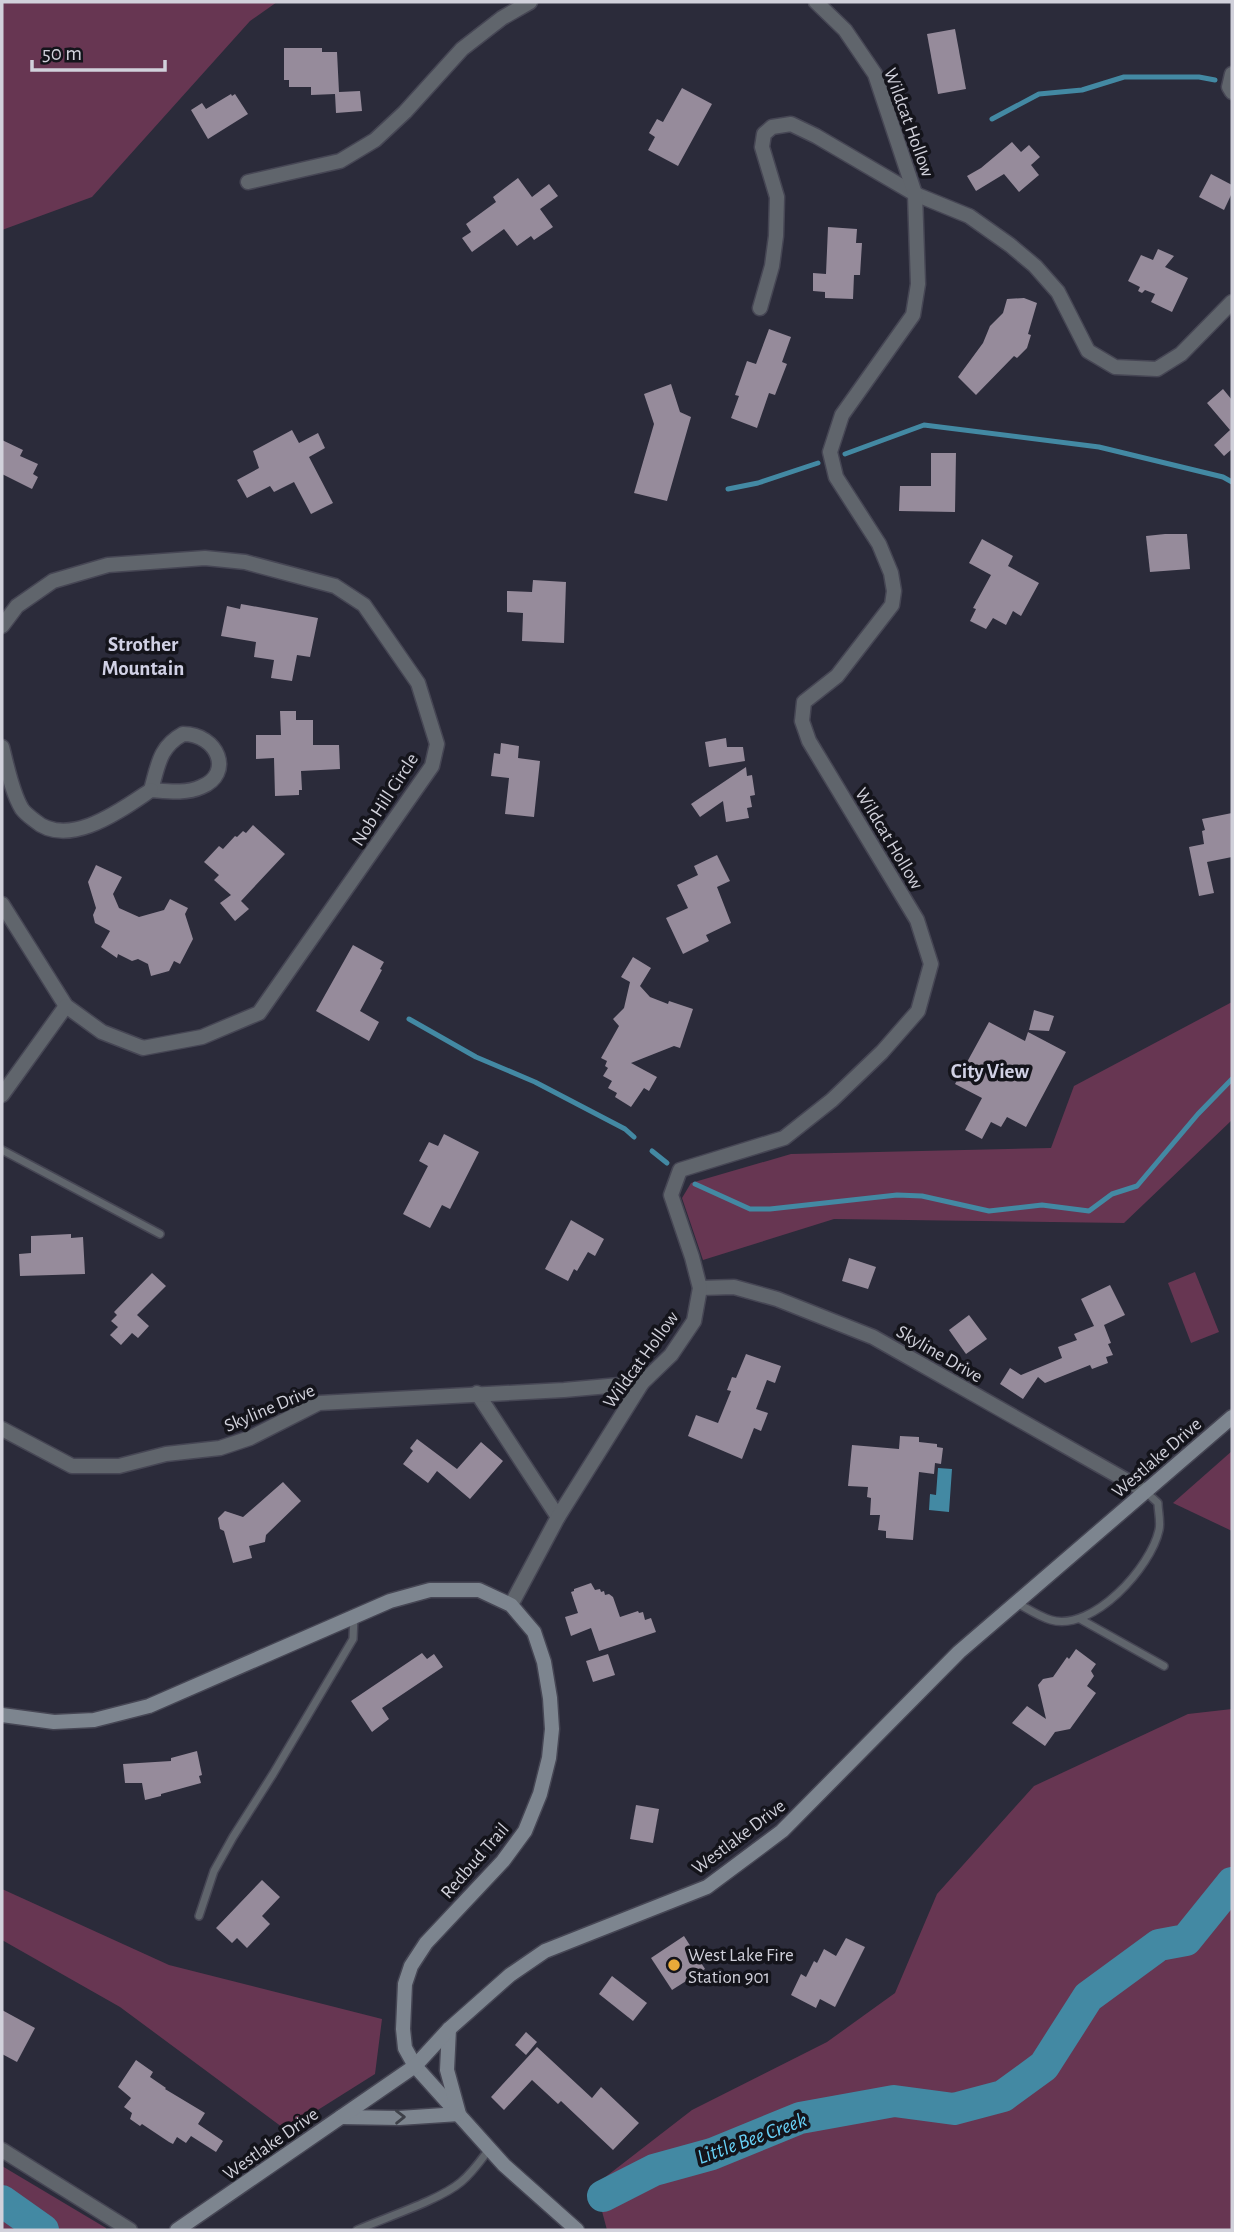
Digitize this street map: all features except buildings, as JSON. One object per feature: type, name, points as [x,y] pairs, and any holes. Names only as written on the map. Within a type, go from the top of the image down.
[{"type":"street","points":[[248,182],[340,161],[375,140],[405,112],[462,48],[502,18],[530,2]]},
{"type":"street","name":"Wildcat Hollow","points":[[511,1605],[558,1517],[642,1382],[671,1355],[694,1321],[700,1288],[671,1195],[680,1170],[784,1138],[832,1100],[882,1052],[918,1012],[931,964],[917,920],[809,741],[802,721],[804,702],[837,676],[892,605],[894,591],[891,573],[879,544],[836,477],[830,452],[842,415],[913,315],[918,284],[915,194],[874,74],[845,30],[816,2]]},
{"type":"street","points":[[1232,74],[1228,88],[1232,92]]},
{"type":"street","points":[[760,308],[772,266],[777,197],[762,147],[764,134],[772,127],[790,124],[816,136],[915,194],[969,216],[1010,245],[1035,266],[1058,292],[1088,351],[1115,367],[1157,369],[1181,354],[1232,302]]},
{"type":"street","name":"Nob Hill Circle","points":[[2,625],[17,606],[53,581],[108,565],[205,558],[245,562],[334,586],[364,605],[418,683],[438,744],[432,766],[260,1013],[202,1037],[143,1048],[102,1032],[66,1006]]},
{"type":"street","points":[[2,747],[23,810],[38,823],[56,831],[78,829],[112,816],[151,790],[198,789],[208,784],[215,774],[219,762],[217,753],[203,737],[193,734],[183,734],[172,740],[164,749],[151,790]]},
{"type":"street","points":[[2,904],[66,1006],[2,1095]]},
{"type":"street","name":"Skyline Drive","points":[[700,1288],[734,1287],[777,1299],[873,1337],[1145,1492]]},
{"type":"street","name":"Skyline Drive","points":[[2,1429],[72,1465],[119,1465],[166,1454],[220,1448],[250,1438],[319,1403],[564,1390],[642,1382]]},
{"type":"street","points":[[477,1394],[558,1517]]},
{"type":"street","name":"Westlake Drive","points":[[177,2230],[415,2066],[449,2029],[510,1975],[545,1951],[707,1887],[782,1831],[959,1652],[1232,1417]]},
{"type":"street","name":"Redbud Trail","points":[[2,1715],[54,1722],[94,1720],[149,1706],[390,1601],[430,1590],[479,1590],[511,1605],[534,1632],[544,1662],[552,1729],[549,1758],[540,1794],[525,1831],[503,1861],[426,1943],[411,1966],[405,1984],[405,2048],[415,2066],[504,2165],[577,2230]]},
{"type":"street","points":[[341,2117],[399,2118],[459,2114],[447,2070],[449,2029]]},
{"type":"street","points":[[2,2150],[130,2230]]},
{"type":"lane","points":[[2,1150],[160,1234]]},
{"type":"lane","points":[[1016,1603],[1052,1621],[1080,1619],[1111,1600],[1141,1569],[1160,1529],[1158,1503],[1145,1492]]},
{"type":"lane","points":[[199,1916],[214,1871],[353,1639],[355,1616]]},
{"type":"lane","points":[[1080,1619],[1164,1666]]},
{"type":"lane","points":[[356,2230],[459,2183],[478,2165],[490,2148]]},
{"type":"shaded area","points":[[2,2],[277,2],[250,21],[92,197],[2,230]]},
{"type":"shaded area","points":[[1232,1002],[1232,1120],[1124,1223],[834,1219],[703,1260],[682,1198],[691,1183],[791,1154],[1051,1148],[1074,1086]]},
{"type":"shaded area","points":[[1195,1272],[1219,1332],[1191,1343],[1168,1283]]},
{"type":"shaded area","points":[[1232,1451],[1232,1531],[1173,1503]]},
{"type":"shaded area","points":[[1232,1709],[1232,2230],[607,2230],[595,2185],[692,2110],[827,2042],[895,1993],[937,1894],[1034,1786],[1188,1714]]},
{"type":"shaded area","points":[[2,1889],[169,1965],[382,2019],[375,2074],[286,2130],[120,2007],[2,1940]]},
{"type":"shaded area","points":[[2,2166],[106,2228],[106,2230],[2,2230]]},
{"type":"water","points":[[938,1468],[952,1469],[949,1512],[929,1510],[930,1494],[936,1495]]},
{"type":"waterway","points":[[992,119],[1039,94],[1082,90],[1124,77],[1199,77],[1215,80]]},
{"type":"waterway","points":[[845,454],[924,425],[1099,447],[1223,477],[1232,482]]},
{"type":"waterway","points":[[728,489],[758,483],[818,463]]},
{"type":"waterway","points":[[409,1019],[476,1057],[535,1082],[625,1129],[634,1137]]},
{"type":"waterway","points":[[695,1184],[750,1209],[897,1195],[922,1196],[989,1211],[1042,1205],[1089,1211],[1112,1194],[1137,1186],[1198,1114],[1232,1079]]},
{"type":"waterway","points":[[652,1151],[667,1163]]},
{"type":"waterway","name":"Little Bee Creek","points":[[603,2196],[654,2170],[712,2154],[800,2118],[894,2101],[954,2109],[1003,2096],[1044,2066],[1088,1997],[1159,1945],[1186,1940],[1232,1883]]},
{"type":"waterway","name":"Little Bee Creek","points":[[2,2201],[43,2230]]},
{"type":"place","name":"West Lake Fire Station 901","points":[[674,1965]]},
{"type":"district","name":"Strother Mountain","points":[[143,656]]},
{"type":"district","name":"City View","points":[[990,1071]]}]
